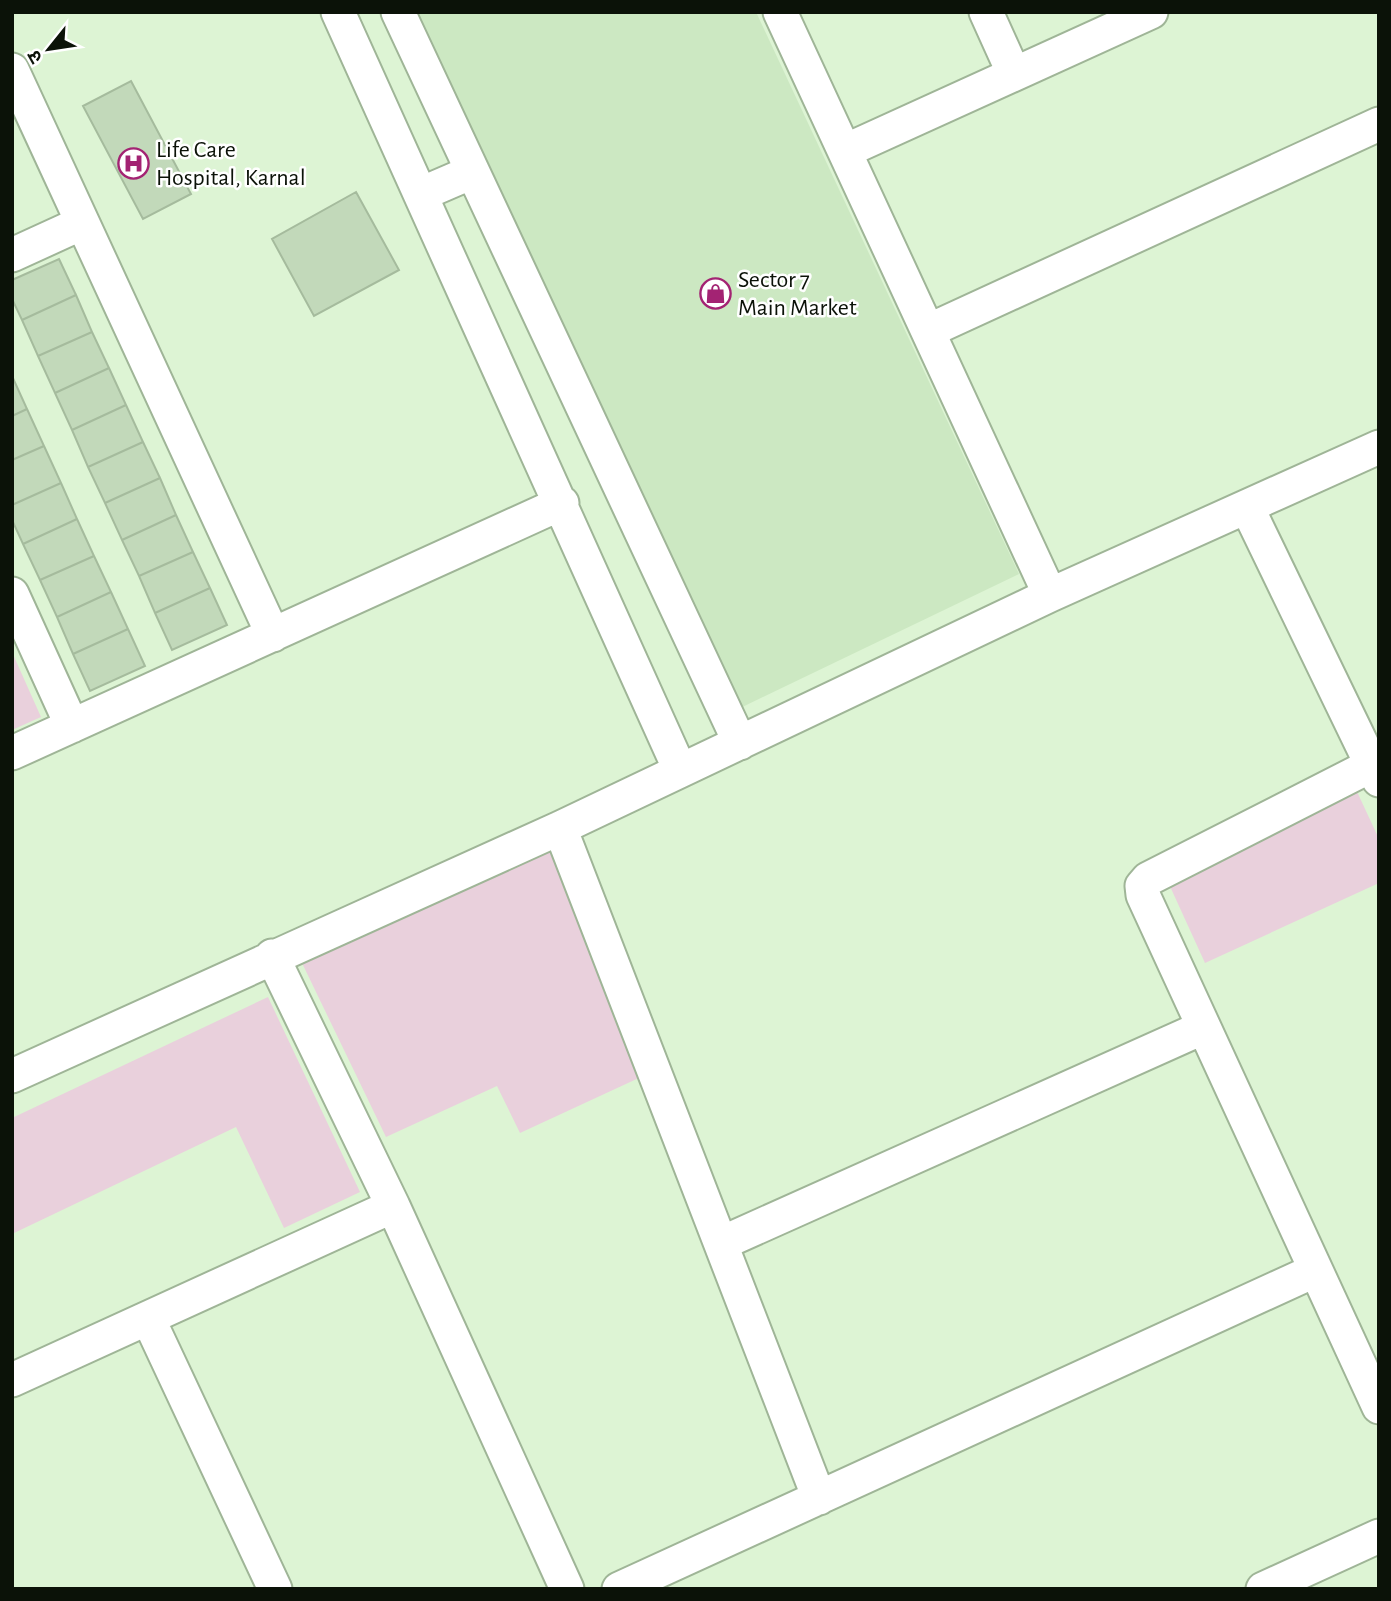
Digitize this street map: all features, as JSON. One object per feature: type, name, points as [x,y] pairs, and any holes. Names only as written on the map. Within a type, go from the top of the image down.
[{"type":"street","points":[[338,12],[562,503],[680,770]]},
{"type":"street","points":[[398,12],[740,743]]},
{"type":"street","points":[[780,12],[1050,595]]},
{"type":"street","points":[[986,12],[1014,74]]},
{"type":"street","points":[[845,151],[1151,12]]},
{"type":"street","points":[[12,70],[272,635]]},
{"type":"street","points":[[929,331],[1379,124]]},
{"type":"street","points":[[421,194],[472,172]]},
{"type":"street","points":[[12,255],[82,223]]},
{"type":"street","points":[[12,1076],[272,956],[560,828],[1050,595],[1379,447]]},
{"type":"street","points":[[12,754],[562,503]]},
{"type":"street","points":[[1247,507],[1375,772],[1148,879],[1142,886],[1143,895],[1314,1271],[1379,1407]]},
{"type":"street","points":[[12,594],[72,726]]},
{"type":"street","points":[[560,828],[819,1497]]},
{"type":"street","points":[[272,956],[393,1206],[566,1589]]},
{"type":"street","points":[[722,1243],[1202,1028]]},
{"type":"street","points":[[12,1380],[393,1206]]},
{"type":"street","points":[[619,1589],[1314,1271]]},
{"type":"street","points":[[148,1318],[275,1589]]},
{"type":"street","points":[[1263,1589],[1379,1536]]},
{"type":"shaded area","name":"Sector 7 Main Market","points":[[414,12],[756,12],[1019,574],[732,712]]},
{"type":"shaded area","points":[[12,652],[41,717],[12,730]]},
{"type":"shaded area","points":[[1353,783],[1379,839],[1379,883],[1205,963],[1163,871]]},
{"type":"shaded area","points":[[554,849],[641,1077],[520,1133],[497,1086],[386,1137],[302,963]]},
{"type":"shaded area","points":[[268,997],[360,1192],[284,1228],[236,1127],[12,1234],[12,1118]]},
{"type":"building","points":[[131,81],[191,194],[143,219],[83,106]]},
{"type":"building","points":[[356,192],[399,270],[314,316],[272,239]]},
{"type":"building","points":[[59,259],[76,295],[22,320],[12,299],[12,280]]},
{"type":"building","points":[[76,295],[92,332],[38,356],[22,320]]},
{"type":"building","points":[[92,332],[109,368],[55,393],[38,356]]},
{"type":"building","points":[[109,368],[126,405],[72,430],[55,393]]},
{"type":"building","points":[[12,376],[27,409],[12,416]]},
{"type":"building","points":[[126,405],[143,442],[88,467],[72,430]]},
{"type":"building","points":[[27,409],[44,446],[12,460],[12,416]]},
{"type":"building","points":[[143,442],[160,478],[105,503],[88,467]]},
{"type":"building","points":[[44,446],[61,483],[12,505],[12,460]]},
{"type":"building","points":[[160,478],[176,515],[122,540],[105,503]]},
{"type":"building","points":[[61,483],[77,519],[23,544],[12,520],[12,505]]},
{"type":"building","points":[[176,515],[193,552],[139,576],[122,540]]},
{"type":"building","points":[[77,519],[94,556],[40,580],[23,544]]},
{"type":"building","points":[[193,552],[210,588],[155,613],[139,576]]},
{"type":"building","points":[[94,556],[111,592],[57,617],[40,580]]},
{"type":"building","points":[[210,588],[227,625],[172,650],[155,613]]},
{"type":"building","points":[[111,592],[128,629],[73,654],[57,617]]},
{"type":"building","points":[[128,629],[145,666],[90,691],[73,654]]},
{"type":"place","name":"Life Care Hospital, Karnal","points":[[133,163]]},
{"type":"place","name":"Sector 7 Main Market","points":[[715,293]]}]
